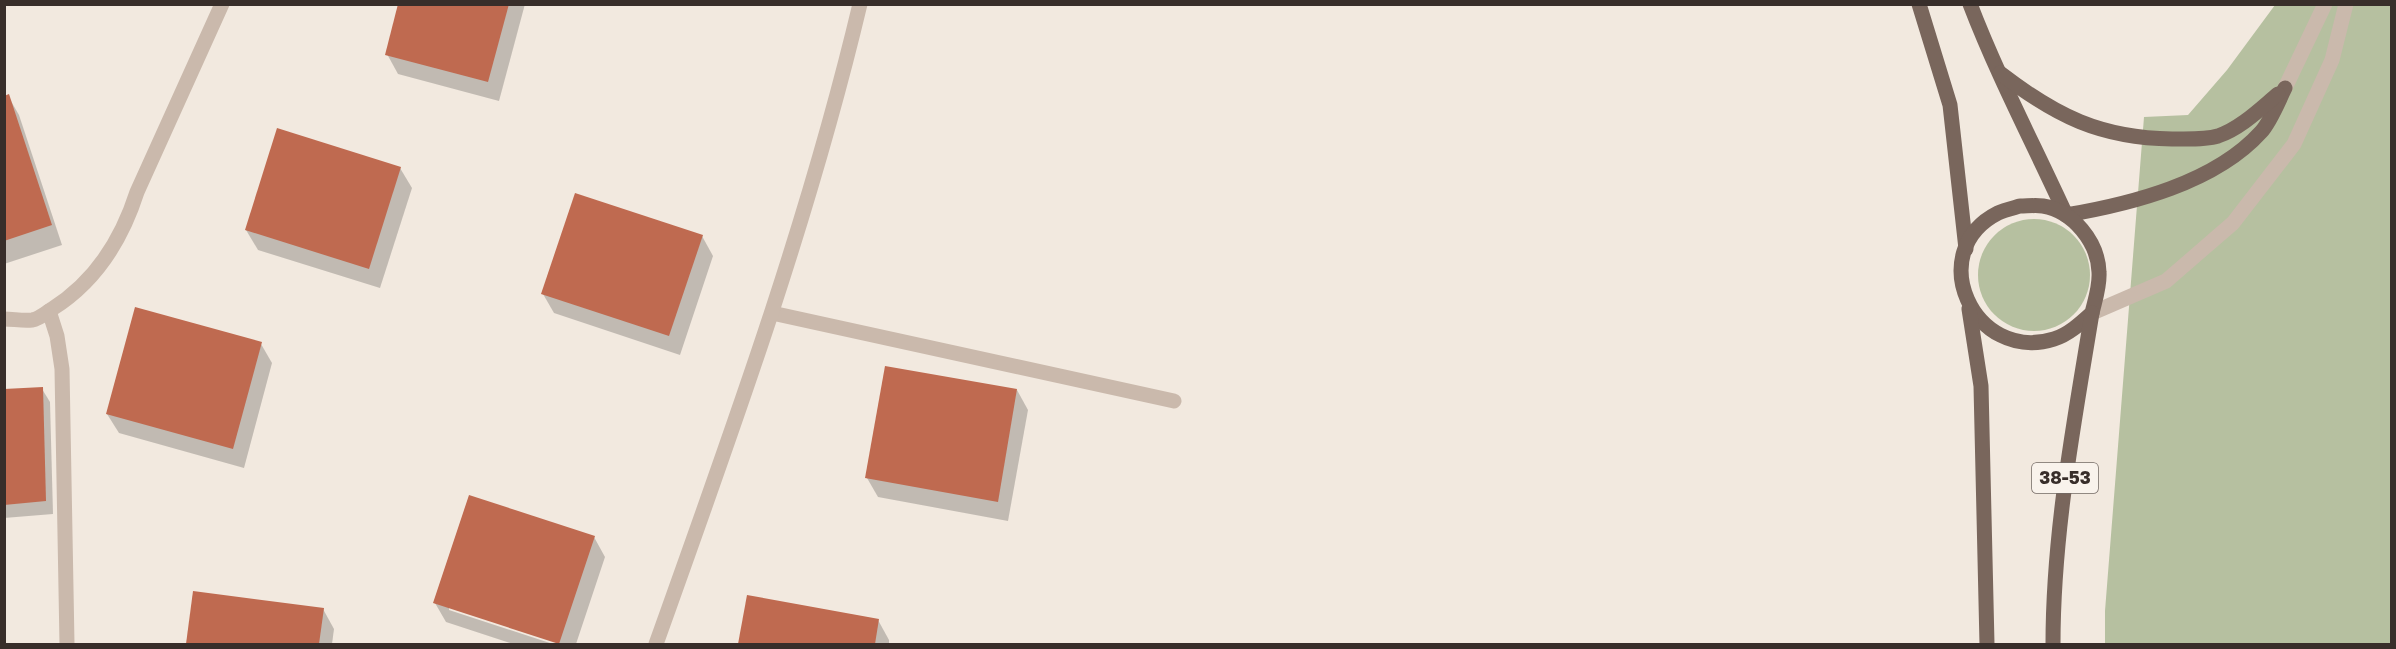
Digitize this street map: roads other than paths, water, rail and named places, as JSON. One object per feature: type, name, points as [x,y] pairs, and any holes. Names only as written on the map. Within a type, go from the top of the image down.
[{"type":"main road","points":[[1919,4],[1950,105],[1966,249],[1961,274],[1981,386],[1987,645]]},
{"type":"main road","points":[[1970,4],[1995,68],[2030,134],[2066,215]]},
{"type":"main road","points":[[1995,68],[2038,103],[2061,115],[2140,139],[2217,136],[2242,123],[2285,88]]},
{"type":"main road","points":[[2066,215],[2116,207],[2187,182],[2208,170],[2238,152],[2262,131],[2285,88]]},
{"type":"main road","points":[[1966,249],[1978,228],[1997,213],[2020,206],[2044,206],[2066,215],[2084,231],[2096,252],[2100,272],[2092,313],[2056,339],[2036,343],[2015,342],[1995,334],[1979,321],[1968,303]]},
{"type":"main road","name":"38-53","points":[[2053,645],[2053,608],[2065,476],[2092,313]]},
{"type":"street","points":[[4,319],[34,320],[49,311],[87,281],[117,240],[222,4]]},
{"type":"street","points":[[656,645],[772,313],[822,147],[860,4]]},
{"type":"street","points":[[2092,313],[2166,281],[2233,223],[2294,144],[2332,60],[2346,4]]},
{"type":"street","points":[[2285,88],[2322,7]]},
{"type":"street","points":[[49,311],[57,336],[62,369],[67,645]]},
{"type":"street","points":[[772,313],[1174,401]]}]
